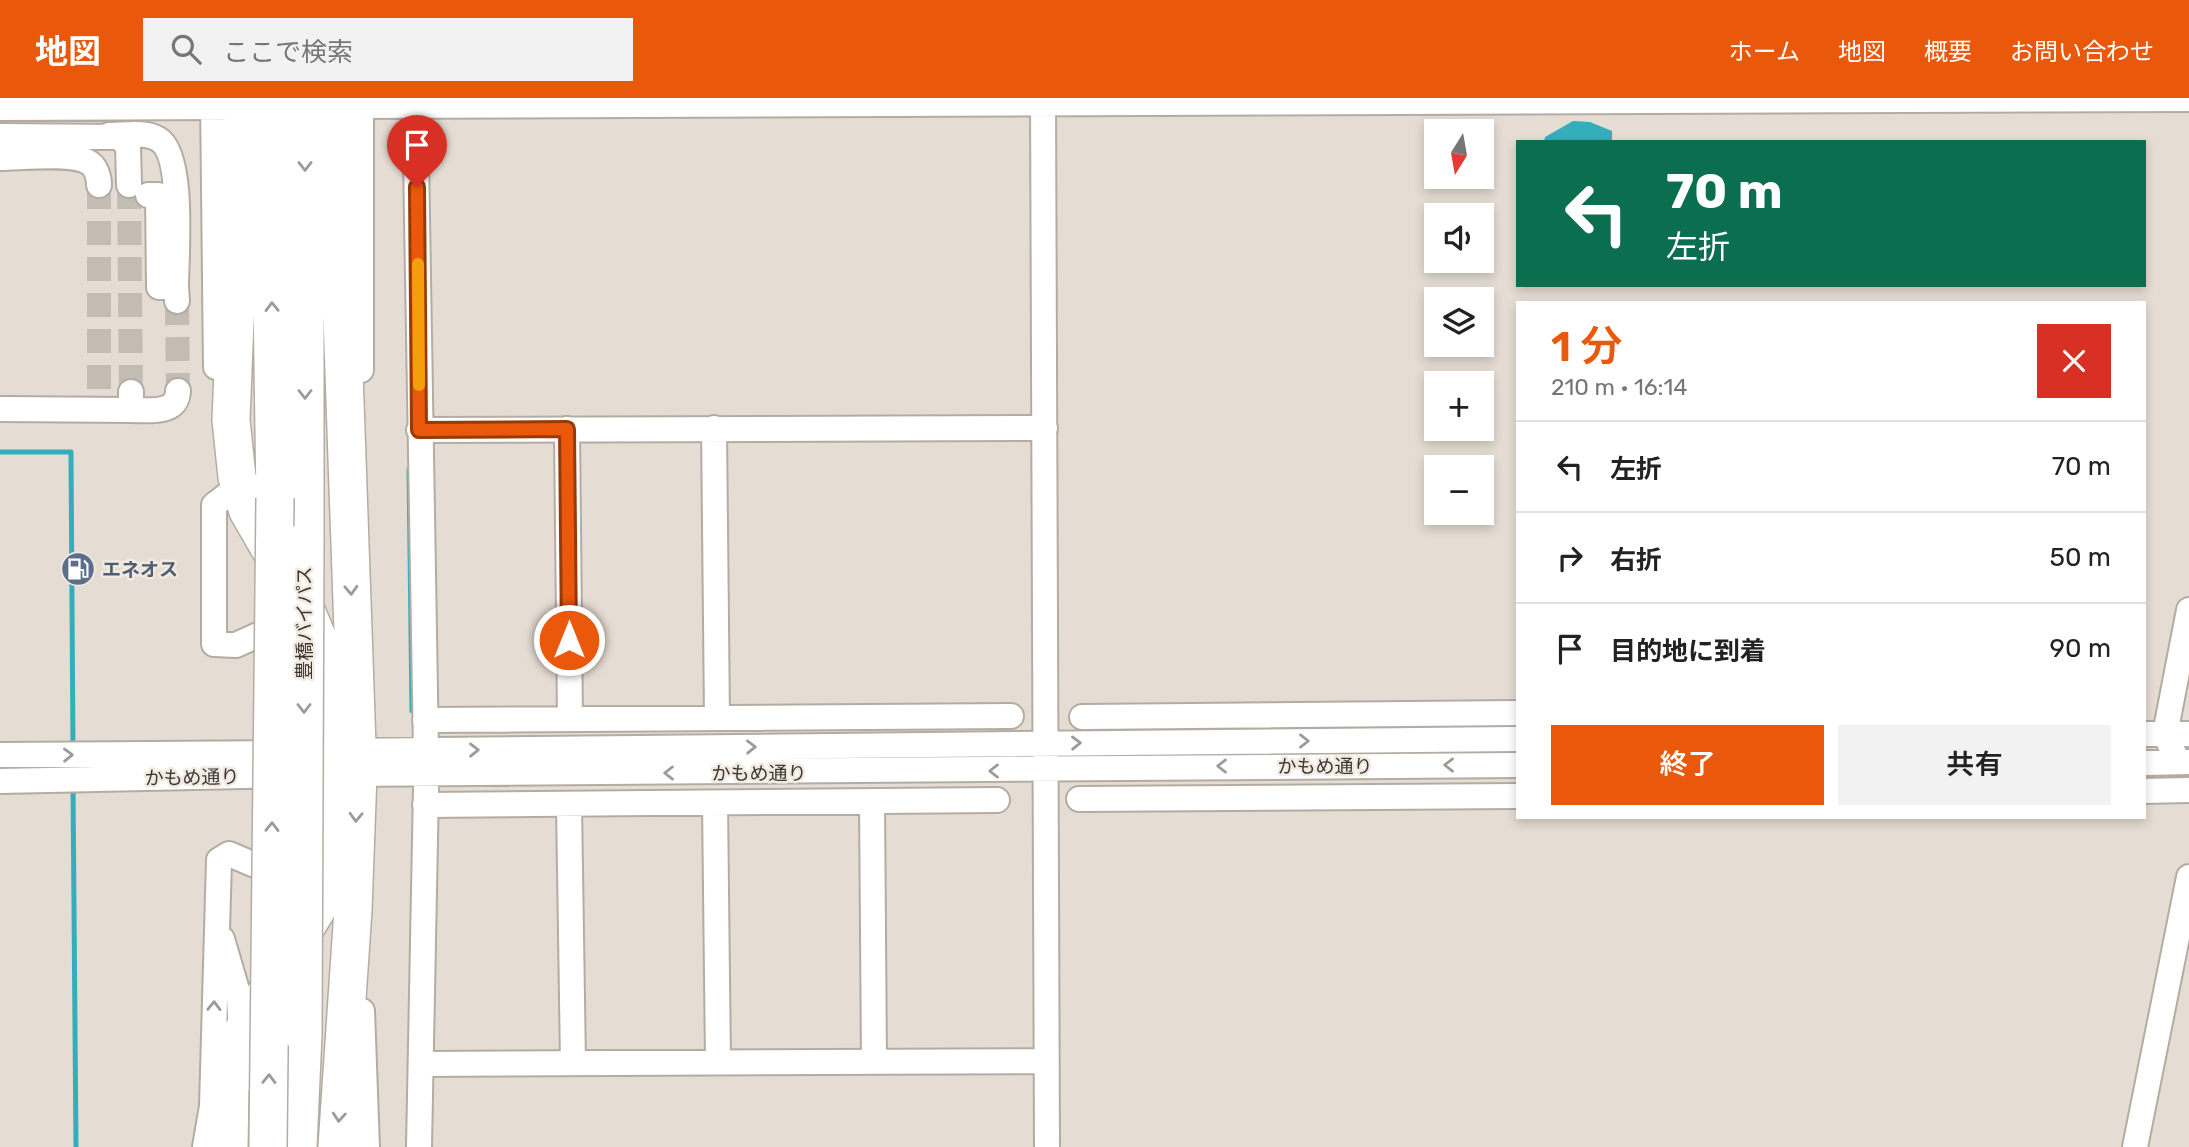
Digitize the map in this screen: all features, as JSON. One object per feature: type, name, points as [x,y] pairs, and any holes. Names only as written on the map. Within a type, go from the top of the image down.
[{"type":"highway","name":"豊橋バイパス","points":[[268,1147],[275,498],[270,98]]},
{"type":"highway","name":"豊橋バイパス","points":[[298,1147],[303,1034],[305,98]]},
{"type":"highway","points":[[337,1147],[351,927],[344,763],[348,522],[336,144],[351,102]]},
{"type":"highway","points":[[226,103],[234,292],[231,420],[238,474],[248,511],[307,613],[328,663],[344,763],[327,886],[320,904],[241,1034],[230,1090],[229,1147]]},
{"type":"street","points":[[351,102],[2189,99]]},
{"type":"street","points":[[1043,101],[1047,1147]]},
{"type":"street","points":[[416,102],[426,762],[419,1147]]},
{"type":"street","points":[[0,108],[226,103]]},
{"type":"street","points":[[0,136],[109,135],[149,135],[161,140],[168,151],[175,179],[176,294],[159,287],[158,195],[138,190],[128,146],[119,137],[109,135]]},
{"type":"street","points":[[0,158],[80,160],[94,167],[99,186]]},
{"type":"street","points":[[0,409],[131,401],[164,410],[174,403],[178,391]]},
{"type":"street","points":[[714,428],[717,718]]},
{"type":"street","points":[[419,430],[1045,428]]},
{"type":"street","points":[[567,429],[570,719]]},
{"type":"street","points":[[238,474],[214,505],[214,644],[236,645],[307,613]]},
{"type":"street","points":[[2185,758],[2166,734],[2189,610]]},
{"type":"street","points":[[1082,717],[1516,713]]},
{"type":"street","points":[[425,720],[1011,716]]},
{"type":"street","points":[[790,717],[791,746]]},
{"type":"street","name":"かもめ通り","points":[[0,755],[344,763],[426,762],[791,746],[1516,739]]},
{"type":"street","points":[[2146,763],[2185,758]]},
{"type":"street","name":"かもめ通り","points":[[426,762],[789,773],[1044,771],[1088,767],[1516,765]]},
{"type":"street","name":"かもめ通り","points":[[0,781],[344,763]]},
{"type":"street","points":[[789,773],[789,802]]},
{"type":"street","points":[[2146,791],[2189,790]]},
{"type":"street","points":[[1079,799],[1516,796]]},
{"type":"street","points":[[425,805],[997,800]]},
{"type":"street","points":[[872,801],[874,1062]]},
{"type":"street","points":[[715,803],[718,1062]]},
{"type":"street","points":[[569,804],[573,1063]]},
{"type":"street","points":[[205,1147],[212,1106],[216,873],[223,855],[229,854],[312,888],[327,886]]},
{"type":"street","points":[[2135,1147],[2189,877]]},
{"type":"street","points":[[216,920],[239,997],[241,1034]]},
{"type":"street","points":[[351,927],[361,946],[367,1147]]},
{"type":"street","points":[[421,1064],[1046,1061]]},
{"type":"water","points":[[1573,121],[1590,122],[1612,131],[1612,140],[1544,140],[1545,137]]},
{"type":"waterway","points":[[0,452],[71,452],[73,750]]},
{"type":"waterway","points":[[409,469],[412,711]]},
{"type":"waterway","points":[[73,787],[76,1147]]},
{"type":"tunnel","points":[[99,185],[99,392]]},
{"type":"tunnel","points":[[129,185],[131,392]]},
{"type":"tunnel","points":[[177,301],[178,391]]},
{"type":"slow traffic","points":[[418,264],[419,385]]},
{"type":"place","name":"エネオス","points":[[78,569]]},
{"type":"route","points":[[417,187],[419,430],[567,429],[569,640]]}]
